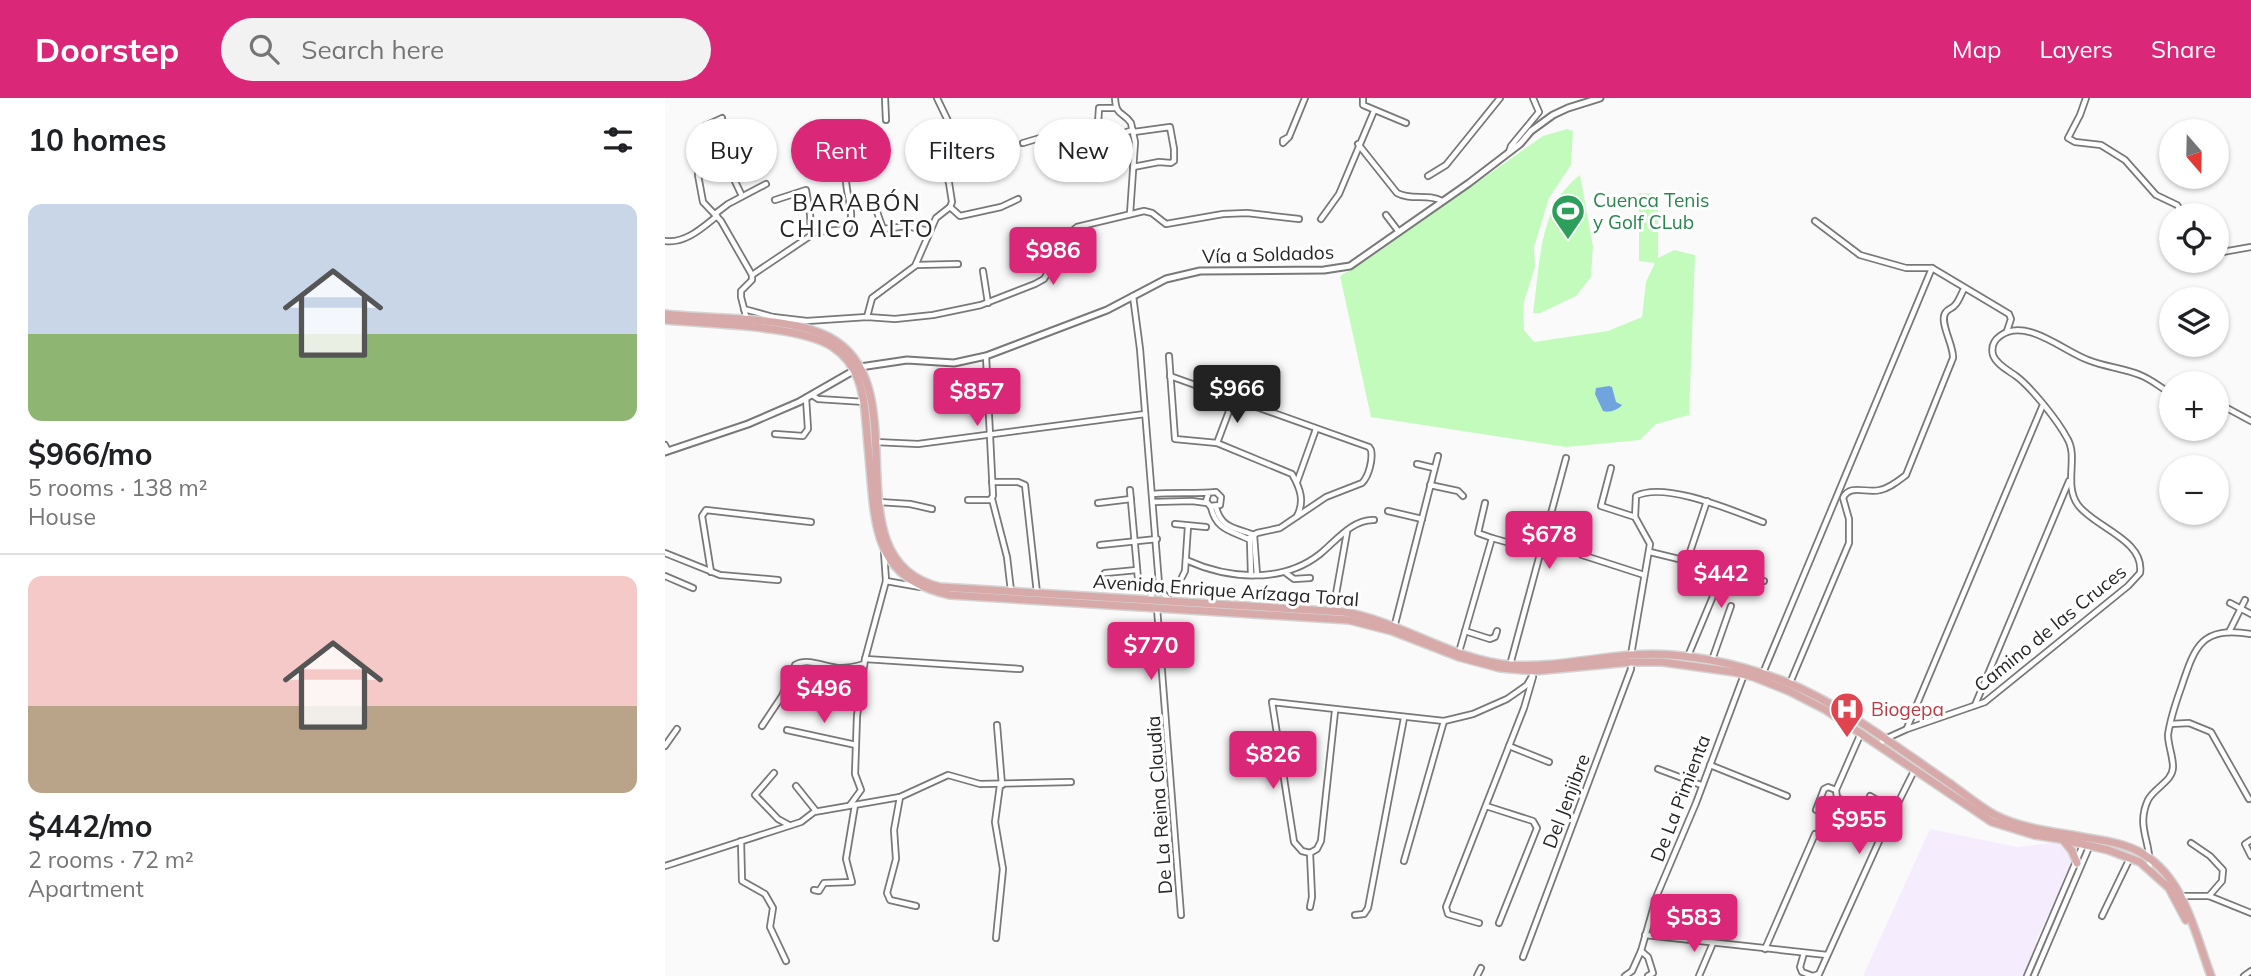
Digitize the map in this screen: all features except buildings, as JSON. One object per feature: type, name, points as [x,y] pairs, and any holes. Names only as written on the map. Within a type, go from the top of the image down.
[{"type":"main road","name":"Avenida Enrique Arízaga Toral","points":[[665,314],[805,328],[830,338],[848,352],[872,405],[879,502],[886,540],[899,564],[909,574],[940,587],[1157,608],[1349,620],[1393,629],[1459,652],[1535,671]]},
{"type":"main road","name":"Avenida Enrique Arízaga Toral","points":[[665,320],[771,323]]},
{"type":"main road","name":"Avenida Enrique Arízaga Toral","points":[[857,368],[865,402],[874,511],[884,552],[902,574],[921,587],[950,595],[1037,593],[1344,612],[1361,615],[1479,664],[1517,671],[1631,658],[1688,657],[1711,661],[1745,671],[1826,710],[1861,733],[1882,742],[1996,816],[2088,842],[2130,858],[2149,869],[2169,888],[2198,942]]},
{"type":"main road","name":"Avenida Enrique Arízaga Toral","points":[[1631,658],[1745,671],[1763,674],[1790,684],[1837,708],[1915,770],[1992,822],[2034,835],[2118,844],[2142,853],[2182,896],[2211,976]]},
{"type":"main road","points":[[2060,839],[2070,846],[2077,863]]},
{"type":"street","points":[[885,98],[886,119]]},
{"type":"street","points":[[867,317],[872,298],[915,265],[936,218],[950,207],[952,195],[943,166],[949,123],[937,98]]},
{"type":"street","points":[[1115,98],[1119,114],[1129,120],[1134,131],[1133,167],[1159,162],[1171,163],[1174,155],[1170,127],[1134,131]]},
{"type":"street","points":[[1289,136],[1305,98]]},
{"type":"street","points":[[1363,98],[1363,105],[1406,123]]},
{"type":"street","points":[[1429,176],[1446,165],[1500,98]]},
{"type":"street","points":[[1509,152],[1539,112],[1534,98]]},
{"type":"street","name":"Vía a Soldados","points":[[857,368],[907,360],[954,363],[986,356],[1107,310],[1166,279],[1200,271],[1342,269],[1358,261],[1442,201],[1553,116],[1568,108],[1600,98]]},
{"type":"street","points":[[2086,98],[2068,138],[2075,142],[2101,145],[2125,160],[2156,195],[2173,203]]},
{"type":"street","points":[[1023,143],[1084,125],[1098,124],[1100,108],[1116,108]]},
{"type":"street","points":[[1321,219],[1339,194],[1374,111]]},
{"type":"street","points":[[722,118],[708,122],[705,126],[698,175],[703,202],[716,215],[752,275],[752,281],[741,291],[748,321]]},
{"type":"street","points":[[1358,144],[1397,193],[1402,196],[1434,197],[1442,201]]},
{"type":"street","points":[[736,182],[742,196]]},
{"type":"street","points":[[752,275],[811,235],[822,230],[845,230],[851,226],[852,213],[846,182]]},
{"type":"street","points":[[1130,214],[1132,182]]},
{"type":"street","points":[[665,241],[680,241],[703,227],[742,196],[766,184]]},
{"type":"street","points":[[775,200],[806,190],[811,235]]},
{"type":"street","points":[[950,207],[960,216],[1001,207],[1018,199]]},
{"type":"street","points":[[875,206],[883,229],[907,226],[929,231]]},
{"type":"street","points":[[744,309],[771,323],[867,317],[895,319],[933,315],[988,303],[1044,279],[1050,269],[1053,247],[1077,227],[1148,211],[1166,224],[1211,215],[1232,214],[1299,219]]},
{"type":"street","points":[[1386,215],[1399,232]]},
{"type":"street","points":[[1815,221],[1867,258],[1906,268],[1932,268],[2009,314],[2011,319],[2007,332],[2017,330],[2033,333],[2089,360],[2143,376],[2159,386]]},
{"type":"street","points":[[2229,251],[2251,247]]},
{"type":"street","points":[[915,265],[958,264]]},
{"type":"street","points":[[1763,674],[1932,268]]},
{"type":"street","points":[[983,271],[988,303]]},
{"type":"street","points":[[1790,684],[1849,543],[1851,534],[1844,494],[1850,489],[1878,491],[1906,475],[1953,358],[1944,316],[1946,311],[1957,303],[1964,289]]},
{"type":"street","points":[[1133,296],[1160,583],[1162,592],[1169,600]]},
{"type":"street","name":"Camino de las Cruces","points":[[1882,742],[1907,729],[1985,702],[2128,586],[2140,573],[2140,562],[2134,552],[2113,531],[2080,508],[2075,500],[2069,480],[2069,439],[2023,381],[2000,364],[1993,355],[1994,341],[2007,332]]},
{"type":"street","points":[[1169,355],[1175,439],[1217,443],[1292,474],[1301,492],[1301,507],[1294,520]]},
{"type":"street","points":[[986,356],[992,499],[1007,557],[1006,594]]},
{"type":"street","points":[[665,444],[666,452],[748,424],[809,397],[857,368]]},
{"type":"street","points":[[1170,376],[1369,447],[1373,453],[1362,484],[1326,497],[1280,528],[1252,537],[1226,525],[1211,506],[1208,495]]},
{"type":"street","points":[[809,397],[865,402]]},
{"type":"street","points":[[775,434],[803,436],[807,433],[809,397]]},
{"type":"street","points":[[1217,443],[1234,398]]},
{"type":"street","points":[[1907,729],[2042,406]]},
{"type":"street","points":[[2229,409],[2251,421]]},
{"type":"street","points":[[875,442],[918,444],[1145,414]]},
{"type":"street","points":[[1297,482],[1316,429]]},
{"type":"street","points":[[1393,629],[1438,456]]},
{"type":"street","points":[[1510,665],[1566,458]]},
{"type":"street","points":[[1417,464],[1434,468]]},
{"type":"street","points":[[1611,468],[1601,506],[1635,517]]},
{"type":"street","points":[[1975,705],[2069,480]]},
{"type":"street","points":[[992,482],[1018,482],[1025,485],[1037,593]]},
{"type":"street","points":[[1430,485],[1458,491],[1463,496]]},
{"type":"street","points":[[1130,490],[1138,579]]},
{"type":"street","points":[[1153,494],[1182,492],[1208,495],[1214,492],[1220,495],[1222,501],[1211,506],[1192,500],[1153,502]]},
{"type":"street","points":[[1763,522],[1707,501],[1677,494],[1637,494],[1635,498],[1635,517],[1649,540],[1649,552],[1764,581]]},
{"type":"street","points":[[968,500],[992,499]]},
{"type":"street","points":[[1098,503],[1131,499]]},
{"type":"street","points":[[1687,561],[1707,501]]},
{"type":"street","points":[[879,502],[932,509]]},
{"type":"street","points":[[1485,503],[1478,533],[1541,552]]},
{"type":"street","points":[[711,572],[702,516],[706,510],[811,522]]},
{"type":"street","points":[[1388,511],[1422,519]]},
{"type":"street","points":[[1186,560],[1220,572],[1254,575],[1286,573],[1309,562],[1362,521],[1374,520]]},
{"type":"street","points":[[1175,524],[1206,527]]},
{"type":"street","points":[[1182,577],[1185,571],[1188,526]]},
{"type":"street","points":[[1336,594],[1347,531]]},
{"type":"street","points":[[1252,537],[1254,575]]},
{"type":"street","points":[[1459,652],[1492,538]]},
{"type":"street","points":[[1100,545],[1157,539]]},
{"type":"street","points":[[814,890],[819,891],[824,883],[852,882],[846,859],[852,805],[861,790],[855,774],[857,716],[865,661],[886,581],[884,552]]},
{"type":"street","name":"Del Jenjibre","points":[[1523,957],[1629,676],[1649,552]]},
{"type":"street","points":[[665,553],[720,575],[778,580]]},
{"type":"street","points":[[1582,555],[1644,575]]},
{"type":"street","points":[[1105,573],[1137,570]]},
{"type":"street","points":[[1688,657],[1724,570]]},
{"type":"street","points":[[1286,573],[1294,579],[1310,578]]},
{"type":"street","points":[[665,576],[693,588]]},
{"type":"street","points":[[886,581],[921,587]]},
{"type":"street","points":[[1149,599],[1160,583]]},
{"type":"street","points":[[2228,632],[2245,600]]},
{"type":"street","points":[[2230,603],[2251,614]]},
{"type":"street","points":[[1711,661],[1731,606]]},
{"type":"street","name":"De La Reina Claudia","points":[[1157,608],[1181,915]]},
{"type":"street","points":[[1465,631],[1490,639],[1495,637],[1497,631]]},
{"type":"street","points":[[2149,869],[2151,860],[2143,832],[2144,814],[2149,799],[2170,778],[2173,769],[2168,735],[2194,650],[2213,635],[2228,632],[2251,634]]},
{"type":"street","points":[[762,726],[782,696],[795,665],[799,662],[838,668],[865,661],[1020,669]]},
{"type":"street","points":[[1335,711],[1321,841],[1317,849],[1310,853],[1302,851],[1294,842],[1272,702],[1444,721],[1473,714],[1507,699],[1521,691],[1535,671]]},
{"type":"street","points":[[1479,923],[1448,914],[1446,907],[1532,686],[1535,671]]},
{"type":"street","name":"De La Pimienta","points":[[1625,976],[1632,971],[1641,951],[1657,895],[1691,815],[1745,671]]},
{"type":"street","points":[[1355,915],[1364,914],[1368,908],[1404,718]]},
{"type":"street","points":[[1404,860],[1444,721]]},
{"type":"street","points":[[2171,724],[2189,723],[2211,732],[2249,799]]},
{"type":"street","points":[[996,938],[1003,869],[995,822],[1001,785],[997,725]]},
{"type":"street","points":[[665,746],[677,729]]},
{"type":"street","points":[[787,730],[856,745]]},
{"type":"street","points":[[1847,807],[1847,802],[1837,799],[1836,790],[1861,733]]},
{"type":"street","points":[[1509,746],[1549,762]]},
{"type":"street","points":[[1710,765],[1787,796]]},
{"type":"street","points":[[1658,769],[1701,785]]},
{"type":"street","points":[[1804,953],[1801,969],[1813,976],[1819,974],[1915,770]]},
{"type":"street","points":[[774,773],[755,795],[778,819],[789,825]]},
{"type":"street","points":[[665,866],[801,822],[817,811],[900,797],[949,775],[980,784],[1070,782]]},
{"type":"street","points":[[796,786],[817,811]]},
{"type":"street","points":[[1816,810],[1824,789],[1828,787],[1836,790]]},
{"type":"street","points":[[1870,796],[1894,810]]},
{"type":"street","points":[[900,797],[894,830],[896,859],[887,893],[890,900],[916,906]]},
{"type":"street","points":[[1486,806],[1533,821],[1537,828],[1499,923]]},
{"type":"street","points":[[1765,949],[1815,834]]},
{"type":"street","points":[[2251,840],[2245,845],[2251,856]]},
{"type":"street","points":[[741,841],[742,881],[765,894],[773,908],[771,927],[786,961]]},
{"type":"street","points":[[2027,976],[2088,842]]},
{"type":"street","points":[[2034,976],[2088,842]]},
{"type":"street","points":[[2191,843],[2210,856],[2223,870],[2222,881],[2210,896]]},
{"type":"street","points":[[1310,853],[1310,907]]},
{"type":"street","points":[[2102,916],[2130,858]]},
{"type":"street","points":[[2182,896],[2210,896],[2251,913]]},
{"type":"street","points":[[1645,935],[1827,955]]},
{"type":"street","points":[[1699,976],[1713,943]]},
{"type":"street","points":[[1641,951],[1647,957],[1653,973],[1648,976]]},
{"type":"street","points":[[1477,976],[1481,968]]},
{"type":"street","points":[[2244,976],[2251,971]]},
{"type":"shaded area","points":[[1930,829],[2017,847],[2058,842],[2066,847],[2073,867],[2056,912],[2048,915],[2036,941],[2039,948],[2025,976],[1863,976]]},
{"type":"green space","name":"Cuenca Tenis y Golf CLub","points":[[1567,129],[1573,131],[1571,165],[1549,198],[1534,247],[1535,267],[1523,305],[1524,330],[1534,342],[1608,331],[1642,317],[1646,282],[1655,263],[1639,261],[1639,193],[1658,194],[1658,258],[1674,250],[1695,255],[1689,415],[1656,424],[1640,440],[1566,447],[1371,417],[1340,276],[1364,262],[1543,136]]},
{"type":"green space","name":"Cuenca Tenis y Golf CLub","points":[[1580,175],[1593,246],[1591,277],[1576,296],[1540,313],[1533,313],[1543,238],[1549,220],[1566,188]]},
{"type":"water","points":[[1612,387],[1616,402],[1622,405],[1616,410],[1605,412],[1595,394],[1596,388]]},
{"type":"place","name":"Cuenca Tenis y Golf CLub","points":[[1568,241]]},
{"type":"place","name":"Biogepa","points":[[1847,739]]},
{"type":"district","name":"BARABÓN CHICO ALTO","points":[[857,215]]}]
